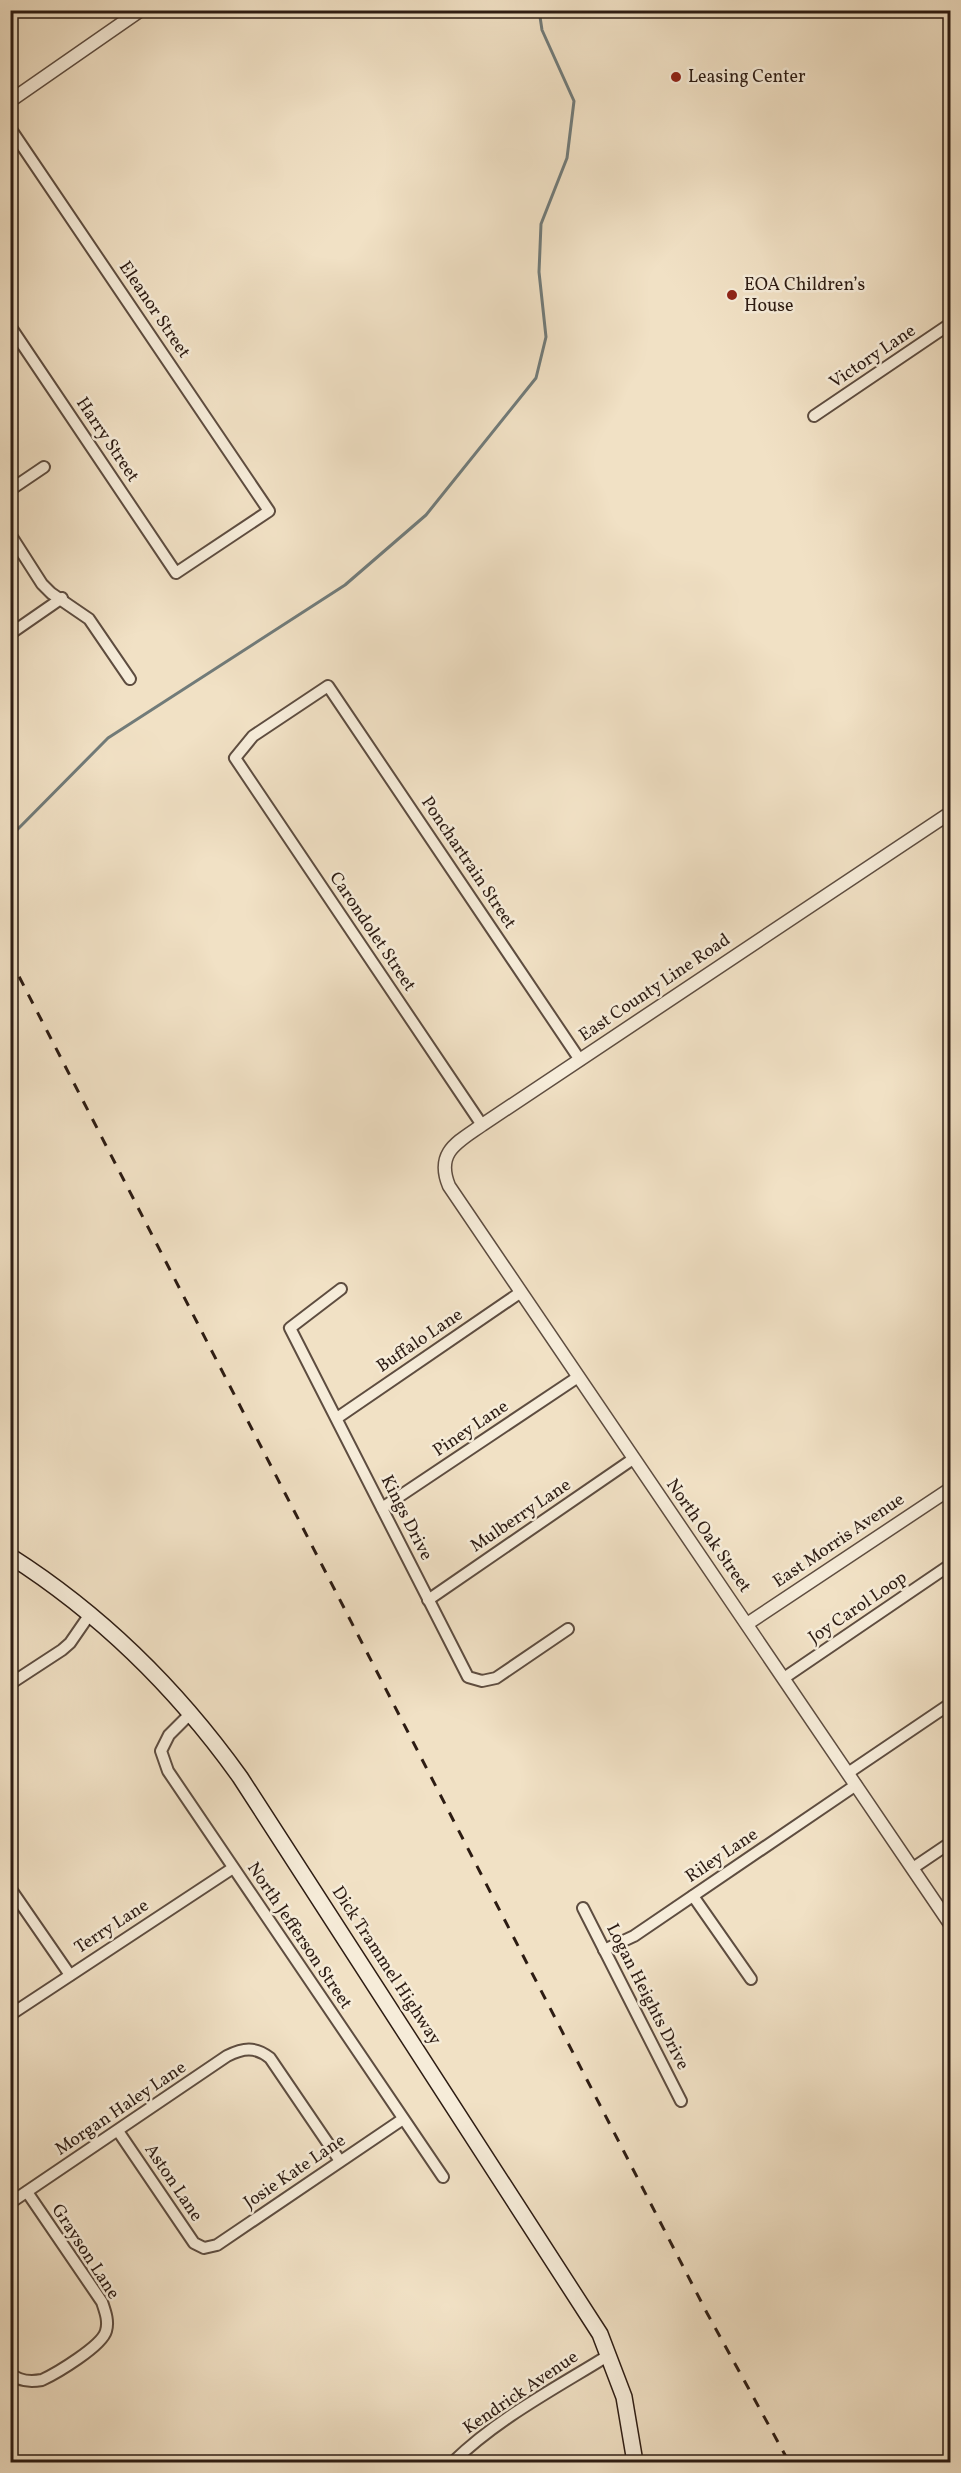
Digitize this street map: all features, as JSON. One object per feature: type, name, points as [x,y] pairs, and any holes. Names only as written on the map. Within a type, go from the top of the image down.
[{"type":"main road","name":"Dick Trammel Highway","points":[[10,1556],[90,1614],[131,1649],[191,1713],[227,1758],[583,2304],[609,2355],[624,2397],[635,2463]]},
{"type":"street","points":[[10,101],[141,10]]},
{"type":"street","name":"Eleanor Street","points":[[10,128],[269,511],[176,573]]},
{"type":"street","name":"Victory Lane","points":[[813,416],[951,324]]},
{"type":"street","name":"Harry Street","points":[[10,326],[176,573]]},
{"type":"street","points":[[10,490],[44,467]]},
{"type":"street","points":[[10,534],[42,584],[51,593],[62,598],[89,619],[130,679]]},
{"type":"street","points":[[10,634],[62,598]]},
{"type":"street","name":"Carondolet Street","points":[[328,686],[253,736],[235,758],[482,1125]]},
{"type":"street","name":"Ponchartrain Street","points":[[328,686],[580,1060]]},
{"type":"street","name":"East County Line Road","points":[[444,1164],[447,1154],[455,1144],[482,1125],[951,813]]},
{"type":"street","name":"North Oak Street","points":[[444,1164],[449,1186],[951,1924]]},
{"type":"street","name":"Kings Drive","points":[[341,1289],[290,1328],[468,1677],[482,1681],[496,1678],[568,1629]]},
{"type":"street","name":"Buffalo Lane","points":[[337,1418],[521,1292]]},
{"type":"street","name":"Piney Lane","points":[[382,1508],[578,1377]]},
{"type":"street","name":"Mulberry Lane","points":[[428,1600],[633,1459]]},
{"type":"street","name":"East Morris Avenue","points":[[747,1624],[951,1489]]},
{"type":"street","name":"Joy Carol Loop","points":[[784,1678],[951,1565]]},
{"type":"street","points":[[10,1684],[70,1643],[90,1614]]},
{"type":"street","points":[[848,1773],[951,1704]]},
{"type":"street","name":"North Jefferson Street","points":[[191,1713],[169,1735],[161,1751],[163,1761],[443,2177]]},
{"type":"street","name":"Riley Lane","points":[[604,1950],[634,1936],[856,1785]]},
{"type":"street","points":[[913,1868],[951,1843]]},
{"type":"street","name":"Terry Lane","points":[[10,2015],[233,1868]]},
{"type":"street","points":[[10,1888],[70,1975]]},
{"type":"street","points":[[693,1896],[751,1979]]},
{"type":"street","name":"Logan Heights Drive","points":[[583,1908],[681,2101]]},
{"type":"street","name":"Morgan Haley Lane","points":[[10,2203],[227,2056],[240,2050],[252,2049],[270,2058],[340,2161]]},
{"type":"street","name":"Josie Kate Lane","points":[[204,2248],[217,2245],[403,2119]]},
{"type":"street","name":"Aston Lane","points":[[118,2132],[194,2243],[204,2248]]},
{"type":"street","name":"Grayson Lane","points":[[10,2372],[22,2380],[32,2382],[51,2376],[98,2343],[106,2332],[107,2318],[102,2302],[27,2192]]},
{"type":"street","name":"Kendrick Avenue","points":[[453,2463],[472,2444],[499,2424],[609,2355]]},
{"type":"waterway","points":[[10,837],[108,738],[345,585],[426,515],[536,378],[546,337],[539,272],[541,224],[567,158],[574,101],[542,30],[539,10]]},
{"type":"railway","points":[[10,959],[707,2313],[789,2462]]},
{"type":"place","name":"Leasing Center","points":[[676,77]]},
{"type":"place","name":"EOA Children’s House","points":[[732,295]]}]
